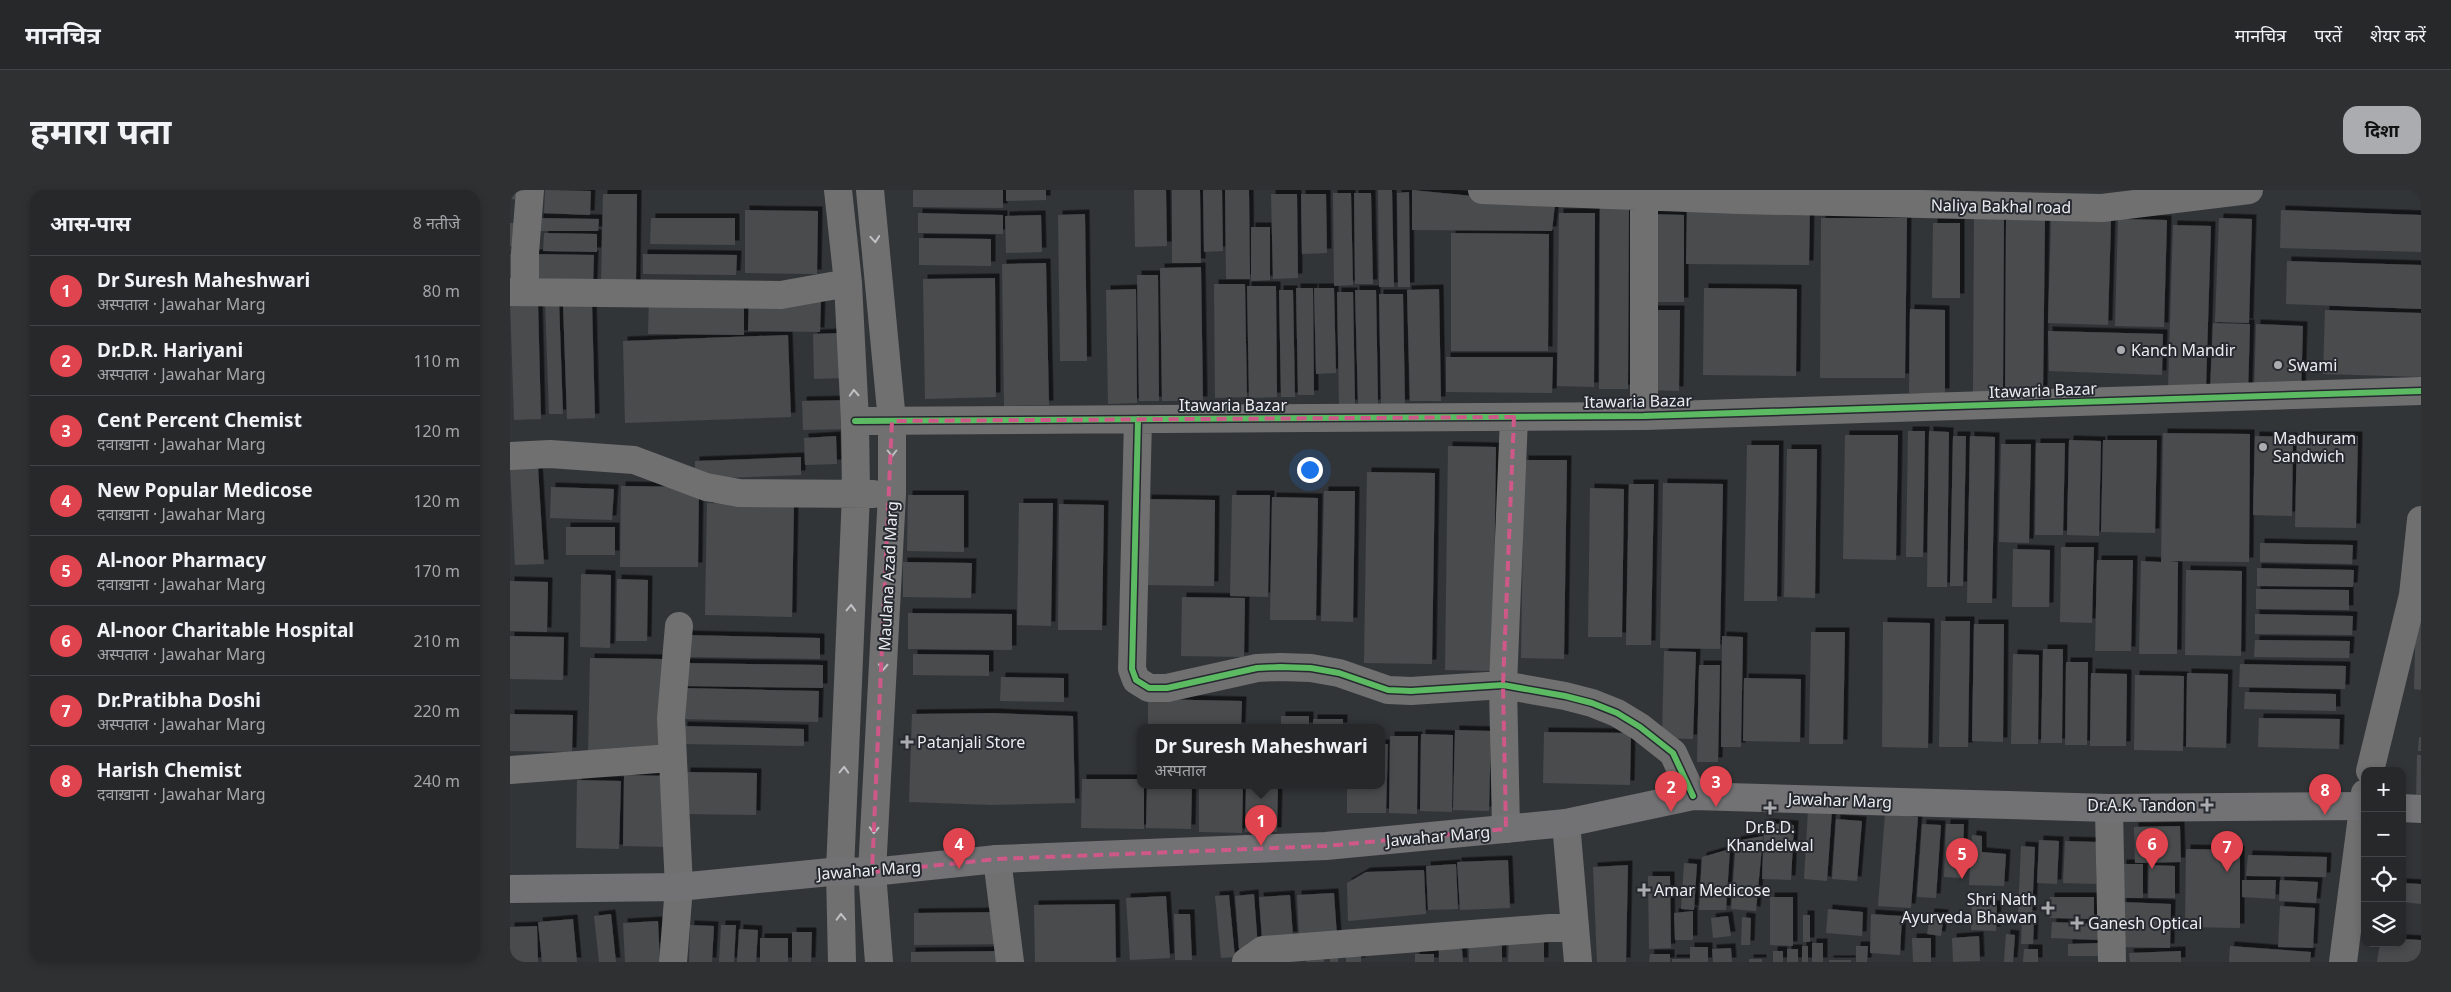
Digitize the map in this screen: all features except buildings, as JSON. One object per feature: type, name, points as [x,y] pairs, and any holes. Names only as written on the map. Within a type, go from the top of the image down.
[{"type":"main road","name":"Jawahar Marg","points":[[510,889],[680,887],[840,871],[872,872],[997,859],[1326,846],[1566,823],[1692,796],[2109,808],[2361,802]]},
{"type":"main road","points":[[2406,808],[2421,809]]},
{"type":"street","points":[[530,190],[518,292],[781,295],[848,283]]},
{"type":"street","points":[[838,190],[848,283],[856,421],[856,494],[840,871],[842,962]]},
{"type":"street","name":"Maulana Azad Marg","points":[[870,190],[892,421],[892,494],[872,872],[879,962]]},
{"type":"street","name":"Naliya Bakhal road","points":[[1482,190],[1642,194],[1740,200],[2102,208],[2250,190]]},
{"type":"street","points":[[1642,194],[1644,416]]},
{"type":"street","name":"Itawaria Bazar","points":[[856,421],[1644,416],[2421,392]]},
{"type":"street","points":[[1506,829],[1502,686],[1514,417]]},
{"type":"street","points":[[1138,419],[1132,669],[1136,680],[1149,688],[1167,688],[1257,668],[1311,668],[1339,673],[1388,690],[1412,692],[1502,686],[1565,696],[1592,702],[1617,713],[1640,727],[1673,753],[1692,796]]},
{"type":"street","points":[[510,456],[550,454],[634,460],[706,487],[739,493],[892,494]]},
{"type":"street","points":[[2371,767],[2413,595],[2421,520]]},
{"type":"street","points":[[673,962],[680,887],[671,758],[671,718],[679,626]]},
{"type":"street","points":[[510,770],[671,758]]},
{"type":"street","points":[[2109,808],[2112,962]]},
{"type":"street","points":[[2343,962],[2363,812]]},
{"type":"street","points":[[1566,823],[1578,962]]},
{"type":"street","points":[[997,859],[1010,962]]},
{"type":"street","points":[[1246,962],[1263,950],[1575,926]]},
{"type":"highlighted area","points":[[1514,417],[1503,685],[1506,829],[1326,846],[997,859],[872,872],[892,421]]},
{"type":"cycle path","points":[[855,421],[1644,416],[2421,391]]},
{"type":"cycle path","points":[[1138,419],[1132,669],[1136,680],[1149,688],[1167,688],[1257,668],[1311,668],[1339,673],[1388,690],[1411,691],[1503,685],[1565,696],[1592,703],[1617,713],[1640,727],[1673,753],[1693,796]]},
{"type":"place","name":"Kanch Mandir","points":[[2121,350]]},
{"type":"place","name":"Swami","points":[[2278,365]]},
{"type":"place","name":"Madhuram Sandwich","points":[[2263,447]]},
{"type":"place","name":"Patanjali Store","points":[[907,742]]},
{"type":"place","name":"Dr.A.K. Tandon","points":[[2207,805]]},
{"type":"place","name":"Cent Percent Chemist","points":[[1716,807]]},
{"type":"place","name":"Dr.B.D. Khandelwal","points":[[1770,808]]},
{"type":"place","name":"Dr.D.R. Hariyani","points":[[1671,812]]},
{"type":"place","name":"Harish Chemist","points":[[2325,815]]},
{"type":"place","name":"Dr Suresh Maheshwari","points":[[1261,846]]},
{"type":"place","name":"New Popular Medicose","points":[[959,869]]},
{"type":"place","name":"Al-noor Charitable Hospital","points":[[2152,869]]},
{"type":"place","name":"Dr.Pratibha Doshi","points":[[2227,872]]},
{"type":"place","name":"Al-noor Pharmacy","points":[[1962,879]]},
{"type":"place","name":"Amar Medicose","points":[[1644,890]]},
{"type":"place","name":"Shri Nath Ayurveda Bhawan","points":[[2048,908]]},
{"type":"place","name":"Ganesh Optical","points":[[2077,923]]}]
